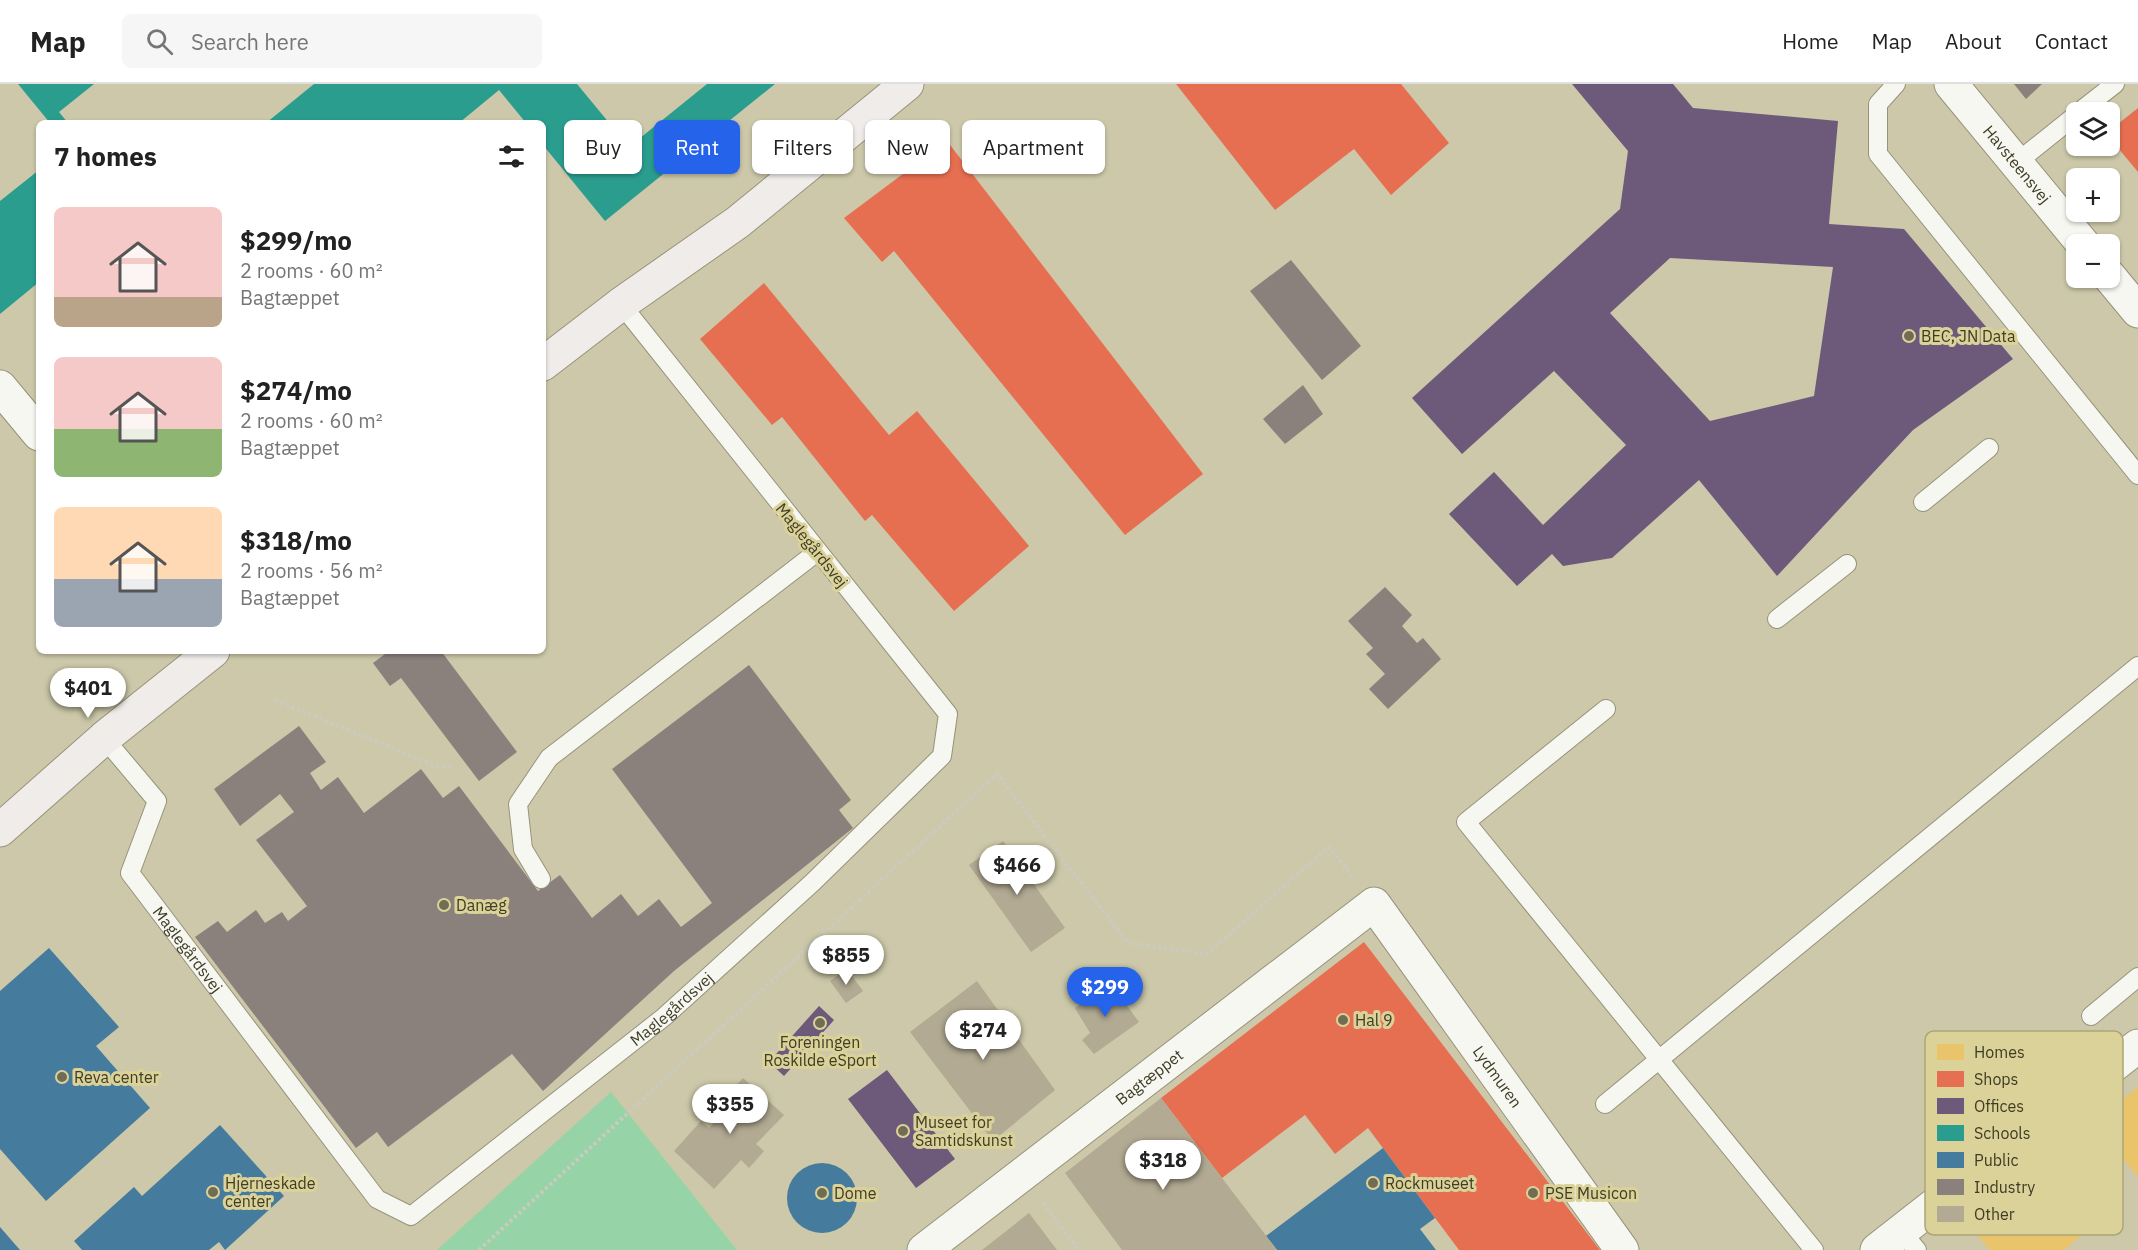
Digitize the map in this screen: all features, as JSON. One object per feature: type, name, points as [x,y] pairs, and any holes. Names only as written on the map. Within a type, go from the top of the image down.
[{"type":"street","points":[[546,362],[621,304],[738,222],[907,84]]},
{"type":"street","name":"Havsteensvej","points":[[1951,84],[2075,234]]},
{"type":"street","points":[[2119,288],[2138,311]]},
{"type":"street","points":[[0,387],[36,430]]},
{"type":"street","points":[[0,830],[104,738],[209,654]]},
{"type":"street","name":"Bagtæppet","points":[[924,1250],[1021,1173],[1374,904]]},
{"type":"street","name":"Lydmuren","points":[[1374,904],[1622,1250]]},
{"type":"street","points":[[2123,1059],[2138,1047]]},
{"type":"street","points":[[1898,1244],[1925,1222]]},
{"type":"lane","points":[[1896,84],[1878,104],[1878,154],[2138,476]]},
{"type":"lane","points":[[2093,102],[2115,84]]},
{"type":"lane","points":[[2016,163],[2066,123]]},
{"type":"lane","name":"Maglegårdsvej","points":[[104,738],[157,801],[130,873],[377,1199],[411,1216],[664,1017],[812,883],[942,756],[948,714],[621,304]]},
{"type":"lane","points":[[1923,502],[1989,448]]},
{"type":"lane","points":[[541,879],[523,849],[518,804],[549,758],[817,552]]},
{"type":"lane","points":[[1777,620],[1847,564]]},
{"type":"lane","points":[[1605,1104],[2138,666]]},
{"type":"lane","points":[[1606,709],[1466,822],[1814,1250]]},
{"type":"lane","points":[[2091,1016],[2138,976]]},
{"type":"path","points":[[275,700],[433,765],[451,767]]},
{"type":"path","points":[[479,1250],[997,774],[1128,943],[1207,954],[1329,847]]},
{"type":"path","points":[[1021,1173],[1078,1250]]},
{"type":"green space","points":[[611,1092],[737,1250],[437,1250]]},
{"type":"building: Homes","points":[[2138,1087],[2138,1177],[2123,1159],[2123,1099]]},
{"type":"building: Homes","points":[[1977,1235],[2082,1235],[2064,1250],[1990,1250]]},
{"type":"building: Shops","points":[[1176,84],[1401,84],[1449,143],[1391,195],[1354,149],[1275,210]]},
{"type":"building: Shops","points":[[2138,108],[2138,172],[2120,150],[2120,122]]},
{"type":"building: Shops","points":[[950,145],[962,161],[962,174],[972,174],[1203,474],[1125,535],[894,251],[882,262],[844,218],[903,174],[950,174]]},
{"type":"building: Shops","points":[[764,283],[889,435],[917,411],[1029,546],[954,611],[872,515],[865,521],[782,417],[772,425],[700,339]]},
{"type":"building: Shops","name":"Hal 9","points":[[1364,942],[1600,1250],[1459,1250],[1368,1128],[1335,1154],[1305,1115],[1222,1178],[1161,1098]]},
{"type":"building: Offices","name":"BEC, JN Data","points":[[1572,84],[1673,84],[1693,108],[1838,121],[1829,224],[1904,229],[2013,359],[1913,430],[1777,576],[1699,480],[1612,558],[1563,566],[1552,554],[1517,586],[1449,514],[1494,472],[1543,525],[1626,445],[1554,371],[1462,454],[1412,398],[1620,209],[1628,151]],"holes":[[[1670,258],[1833,267],[1814,396],[1710,421],[1610,313]]]},
{"type":"building: Offices","points":[[819,1006],[834,1020],[784,1076],[769,1062]]},
{"type":"building: Offices","points":[[887,1070],[955,1159],[916,1188],[848,1099]]},
{"type":"building: Schools","points":[[18,84],[94,84],[59,112],[66,120],[48,120]]},
{"type":"building: Schools","points":[[314,84],[577,84],[607,120],[564,120],[564,171],[546,149],[546,120],[524,120],[499,90],[463,120],[270,120]]},
{"type":"building: Schools","points":[[707,84],[775,84],[730,120],[662,120]]},
{"type":"building: Schools","points":[[654,127],[654,174],[663,174],[605,221],[567,174],[642,174],[642,136]]},
{"type":"building: Schools","points":[[36,172],[36,284],[0,314],[0,201]]},
{"type":"building: Public","name":"Reva center","points":[[49,948],[119,1027],[96,1046],[150,1108],[46,1201],[0,1149],[0,991]]},
{"type":"building: Public","name":"Hjerneskade center","points":[[220,1125],[284,1196],[225,1250],[219,1242],[209,1250],[82,1250],[74,1241],[134,1187],[142,1196]]},
{"type":"building: Public","name":"Rockmuseet","points":[[1383,1148],[1435,1218],[1420,1229],[1436,1250],[1277,1250],[1266,1236]]},
{"type":"building: Public","name":"Dome","points":[[829,1163],[842,1169],[851,1178],[855,1184],[857,1198],[855,1212],[847,1223],[836,1231],[815,1233],[797,1223],[789,1212],[787,1191],[797,1173],[808,1165]]},
{"type":"building: Public","points":[[0,1227],[20,1250],[0,1250]]},
{"type":"building: Industry","points":[[2014,84],[2042,84],[2026,99]]},
{"type":"building: Industry","points":[[1291,260],[1361,346],[1322,380],[1250,291]]},
{"type":"building: Industry","points":[[1303,385],[1323,414],[1285,444],[1263,419]]},
{"type":"building: Industry","points":[[1385,587],[1412,615],[1402,626],[1417,643],[1423,638],[1441,659],[1388,709],[1369,689],[1385,674],[1366,654],[1373,648],[1348,621]]},
{"type":"building: Industry","points":[[385,654],[443,654],[517,752],[479,781],[401,678],[390,686],[373,663]]},
{"type":"building: Industry","name":"Danæg","points":[[749,665],[851,800],[839,810],[853,828],[674,971],[543,1091],[512,1054],[388,1147],[377,1132],[356,1148],[195,937],[218,921],[227,932],[256,910],[265,923],[282,912],[288,921],[307,906],[256,840],[294,812],[280,794],[240,826],[214,789],[299,726],[326,762],[310,773],[321,790],[338,777],[364,813],[421,769],[443,798],[459,786],[538,891],[560,875],[592,918],[621,894],[638,916],[659,899],[681,927],[712,903],[612,769]]},
{"type":"building: Other","points":[[1003,841],[1065,928],[1031,952],[969,865]]},
{"type":"building: Other","points":[[847,969],[863,991],[846,1003],[830,981]]},
{"type":"building: Other","points":[[977,981],[1055,1090],[993,1141],[910,1032]]},
{"type":"building: Other","points":[[1110,983],[1139,1022],[1094,1054],[1082,1040],[1090,1033],[1075,1008]]},
{"type":"building: Other","points":[[743,1078],[784,1115],[756,1144],[764,1151],[749,1168],[741,1160],[714,1189],[674,1151],[701,1121],[709,1128],[723,1113],[717,1106]]},
{"type":"building: Other","points":[[1161,1098],[1277,1250],[1122,1250],[1065,1173]]},
{"type":"building: Other","points":[[1029,1213],[1057,1250],[982,1250]]},
{"type":"place","name":"BEC, JN Data","points":[[1909,336]]},
{"type":"place","name":"Danæg","points":[[444,905]]},
{"type":"place","name":"Hal 9","points":[[1343,1020]]},
{"type":"place","name":"Foreningen Roskilde eSport","points":[[820,1023]]},
{"type":"place","name":"Reva center","points":[[62,1077]]},
{"type":"place","name":"Museet for Samtidskunst","points":[[903,1131]]},
{"type":"place","name":"Rockmuseet","points":[[1373,1183]]},
{"type":"place","name":"Hjerneskade center","points":[[213,1192]]},
{"type":"place","name":"Dome","points":[[822,1193]]},
{"type":"place","name":"PSE Musicon","points":[[1533,1193]]}]
